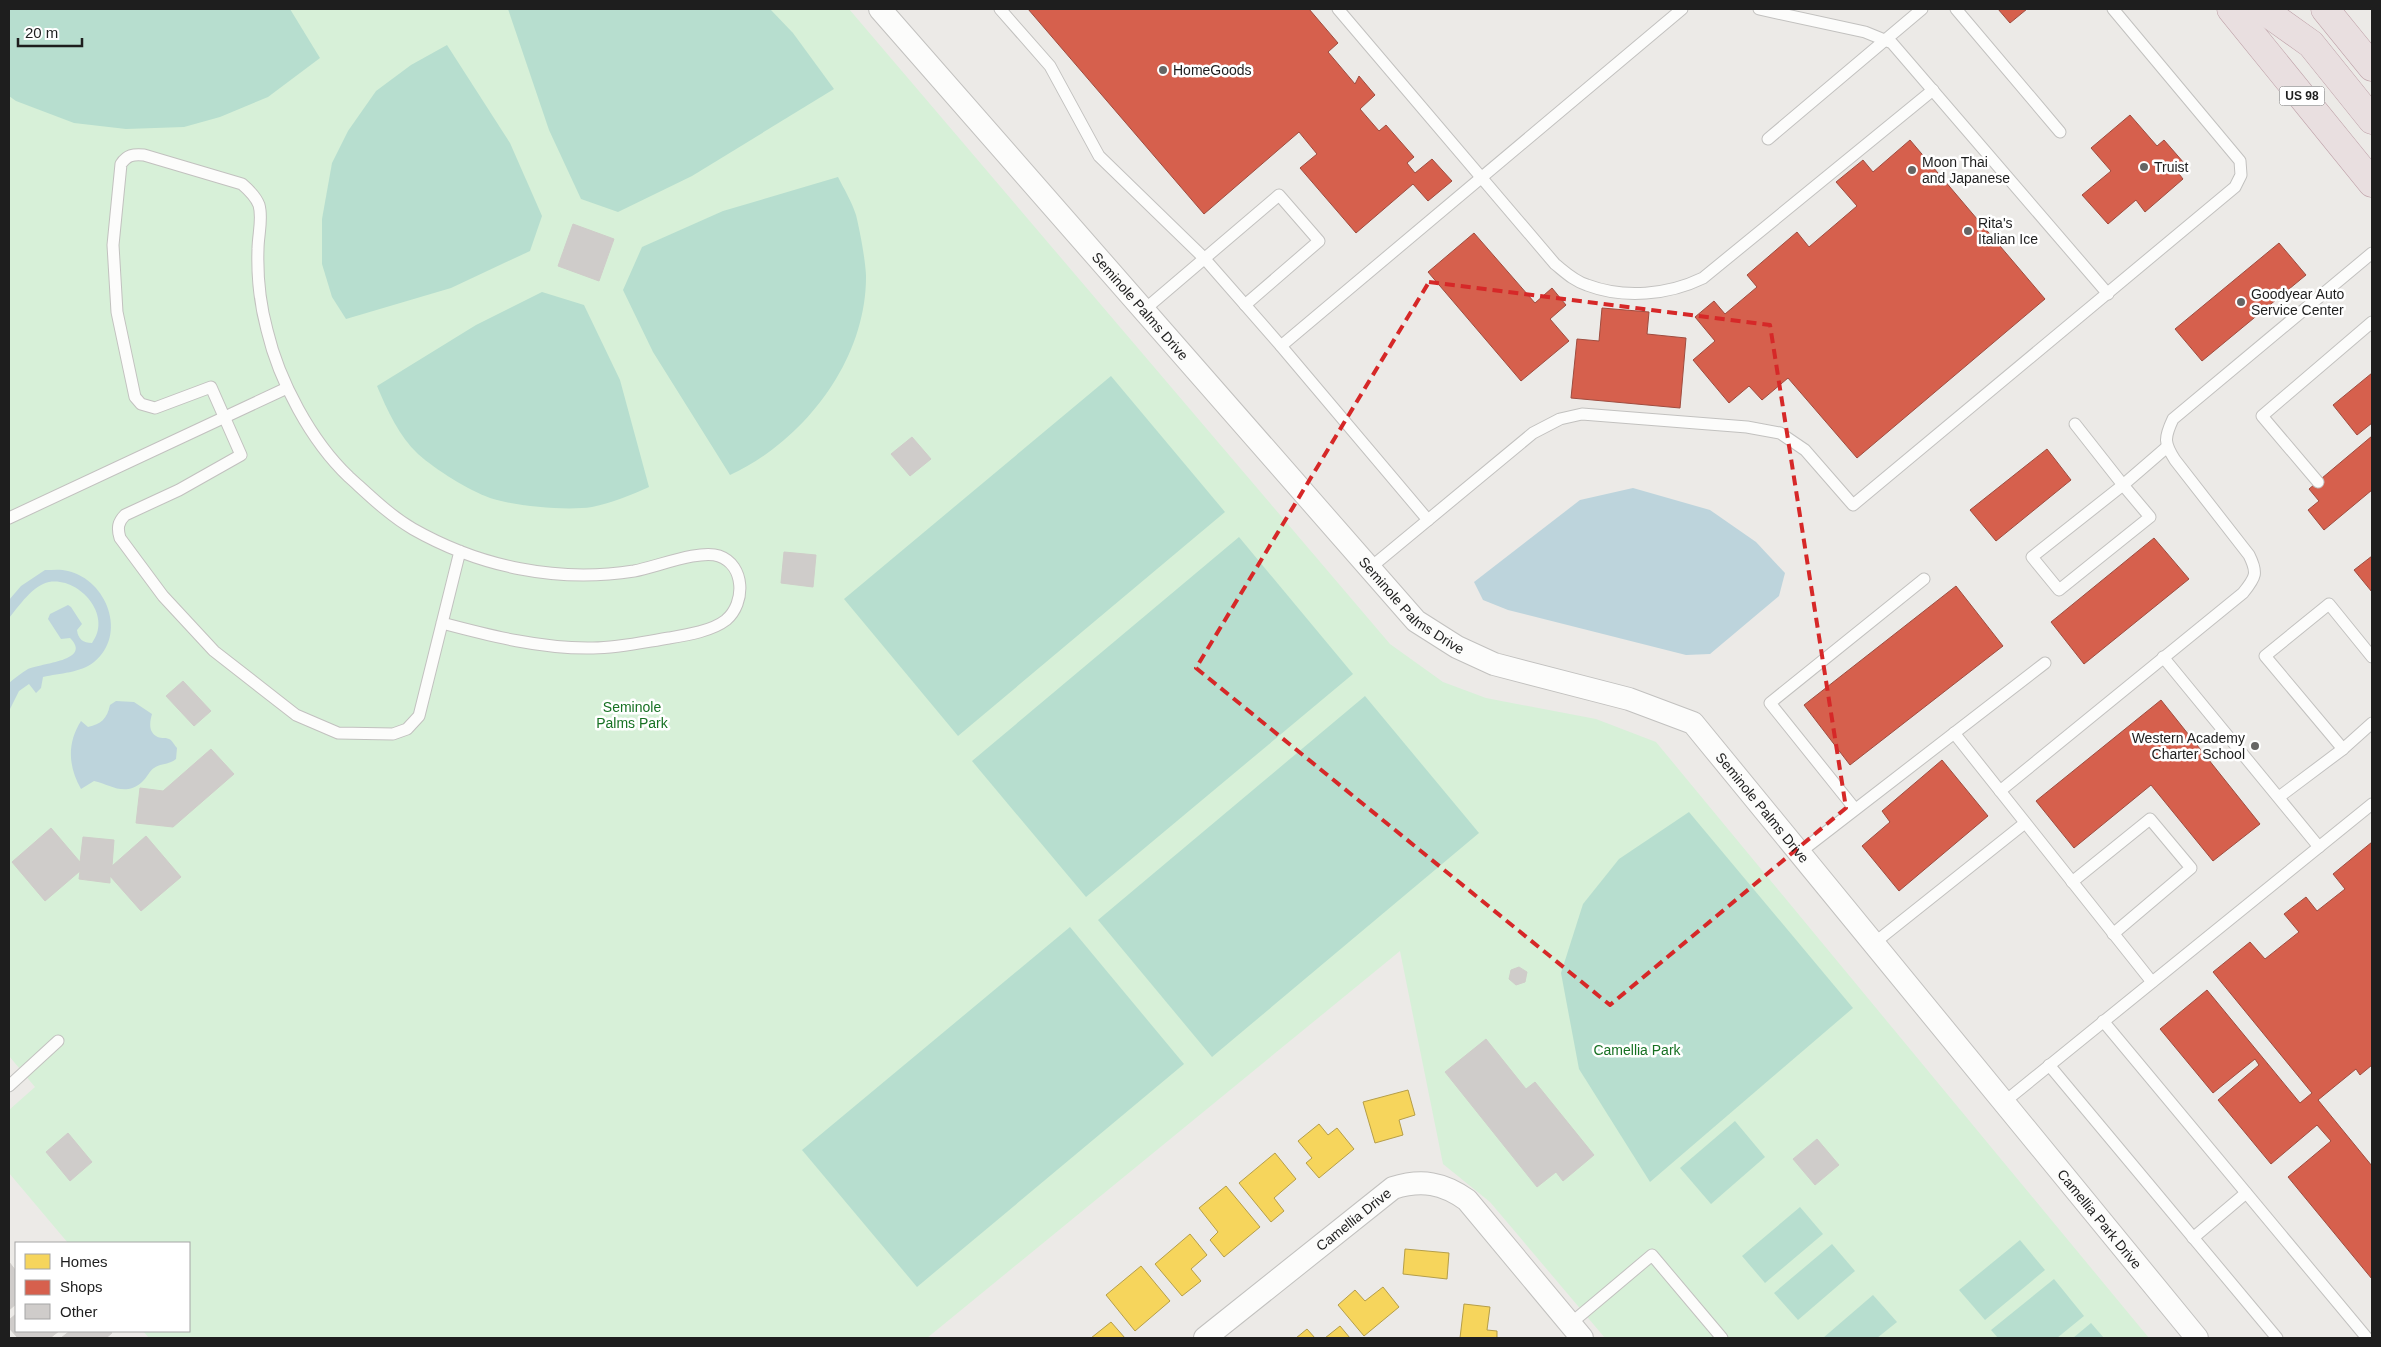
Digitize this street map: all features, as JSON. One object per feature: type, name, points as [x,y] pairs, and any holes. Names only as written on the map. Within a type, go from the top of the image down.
[{"type":"highway","name":"US 98","points":[[2231,9],[2372,182]]},
{"type":"highway","points":[[2262,9],[2311,44],[2372,120]]},
{"type":"highway","points":[[2325,9],[2372,67]]},
{"type":"street","name":"Seminole Palms Drive","points":[[880,9],[1416,621],[1457,647],[1494,664],[1629,699],[1693,724],[2003,1102]]},
{"type":"street","name":"Camellia Park Drive","points":[[2003,1102],[2196,1338]]},
{"type":"street","name":"Camellia Drive","points":[[1205,1338],[1393,1188],[1407,1183],[1423,1182],[1446,1187],[1467,1200],[1576,1331]]},
{"type":"lane","points":[[1000,9],[1050,66],[1099,156],[1204,258],[1428,520]]},
{"type":"lane","points":[[1338,9],[1555,264],[1571,277],[1587,286],[1624,293],[1655,293],[1683,287],[1703,278],[1933,90]]},
{"type":"lane","points":[[1280,346],[1682,9]]},
{"type":"lane","points":[[1759,9],[1865,32],[1887,39],[2108,294]]},
{"type":"lane","points":[[1768,139],[1922,9]]},
{"type":"lane","points":[[1956,9],[2060,132]]},
{"type":"lane","points":[[1370,568],[1533,433],[1560,419],[1582,414],[1747,427],[1780,433],[1806,450],[1853,505],[2235,187],[2241,174],[2240,161],[2113,9]]},
{"type":"lane","points":[[442,623],[491,636],[551,646],[593,648],[628,645],[679,636],[707,629],[725,621],[734,611],[741,588],[738,574],[732,565],[724,557],[715,554],[694,555],[634,571],[563,576],[528,572],[492,563],[460,551],[412,528],[379,505],[345,473],[314,434],[286,388],[267,332],[259,290],[258,248],[260,214],[259,205],[249,190],[242,184],[144,154],[134,154],[126,157],[121,164],[113,245],[116,312],[135,397],[148,408],[155,408],[210,386],[241,455],[179,490],[125,515],[119,522],[118,531],[120,538],[163,596],[214,651],[296,715],[338,733],[393,734],[407,728],[419,716],[442,623],[460,551]]},
{"type":"lane","points":[[1144,310],[1279,195],[1319,241],[1245,305]]},
{"type":"lane","points":[[2000,791],[2243,593],[2253,580],[2256,569],[2249,554],[2175,460],[2167,447],[2166,434],[2172,419],[2372,252]]},
{"type":"lane","points":[[2318,482],[2262,416],[2372,322]]},
{"type":"lane","points":[[9,518],[286,388]]},
{"type":"lane","points":[[2075,424],[2124,485],[2150,517],[2059,590],[2032,557],[2124,485],[2167,447]]},
{"type":"lane","points":[[1855,810],[1770,703],[1924,580]]},
{"type":"lane","points":[[2343,749],[2266,656],[2329,604],[2372,656]]},
{"type":"lane","points":[[2164,658],[2319,847]]},
{"type":"lane","points":[[1799,853],[2045,663]]},
{"type":"lane","points":[[2279,798],[2343,749],[2372,723]]},
{"type":"lane","points":[[1954,733],[2152,982]]},
{"type":"lane","points":[[2003,1102],[2372,804]]},
{"type":"lane","points":[[2072,882],[2150,819],[2191,868],[2113,934]]},
{"type":"lane","points":[[1873,944],[2025,823]]},
{"type":"lane","points":[[2103,1021],[2367,1338]]},
{"type":"lane","points":[[9,1086],[58,1041]]},
{"type":"lane","points":[[2049,1066],[2277,1338]]},
{"type":"lane","points":[[2193,1238],[2246,1193]]},
{"type":"lane","points":[[1576,1331],[1652,1255],[1722,1338]]},
{"type":"highlighted area","points":[[1429,282],[1770,325],[1846,808],[1610,1005],[1196,668]]},
{"type":"green space","name":"Seminole Palms Park","points":[[9,9],[849,9],[1390,644],[1443,682],[1486,698],[1596,719],[1656,742],[2149,1338],[1605,1338],[1490,1202],[1443,1164],[1400,951],[927,1338],[149,1338],[144,1332],[190,1332],[190,1242],[67,1242],[9,1173],[9,1110],[35,1087],[9,1056]]},
{"type":"green space","points":[[9,9],[290,9],[320,58],[268,97],[220,117],[184,127],[126,129],[74,123],[16,101],[9,96]]},
{"type":"green space","points":[[508,9],[770,9],[793,33],[834,89],[692,176],[618,212],[581,199],[549,130]]},
{"type":"green space","points":[[447,45],[510,143],[542,216],[530,251],[451,288],[346,319],[332,297],[322,264],[322,219],[332,163],[348,131],[376,91],[411,65]]},
{"type":"green space","points":[[838,177],[856,215],[866,275],[863,307],[856,337],[843,367],[826,394],[806,419],[783,441],[757,460],[730,475],[653,352],[623,290],[642,247],[723,211]]},
{"type":"green space","points":[[542,292],[584,305],[620,380],[649,487],[628,496],[592,507],[540,507],[500,501],[472,490],[434,466],[411,447],[394,422],[377,386],[476,325]]},
{"type":"green space","points":[[1111,376],[1225,512],[958,736],[844,599]]},
{"type":"green space","points":[[1239,537],[1353,674],[1086,897],[972,761]]},
{"type":"green space","points":[[1365,696],[1479,833],[1212,1057],[1098,920]]},
{"type":"green space","name":"Camellia Park","points":[[1689,812],[1853,1008],[1650,1182],[1579,1069],[1561,973],[1583,904],[1619,859]]},
{"type":"green space","points":[[1070,927],[1184,1064],[917,1287],[802,1150]]},
{"type":"green space","points":[[1735,1121],[1765,1157],[1711,1204],[1680,1168]]},
{"type":"green space","points":[[1800,1207],[1823,1234],[1765,1283],[1742,1256]]},
{"type":"green space","points":[[2020,1240],[2045,1270],[1985,1320],[1959,1290]]},
{"type":"green space","points":[[1832,1244],[1855,1271],[1798,1320],[1774,1293]]},
{"type":"green space","points":[[2054,1279],[2084,1316],[2057,1338],[1998,1338],[1991,1330]]},
{"type":"green space","points":[[1873,1295],[1897,1322],[1877,1338],[1823,1338]]},
{"type":"green space","points":[[2091,1323],[2104,1338],[2073,1338]]},
{"type":"water","points":[[1633,488],[1710,510],[1756,542],[1785,573],[1779,596],[1710,654],[1686,655],[1508,610],[1483,600],[1474,582],[1580,500]]},
{"type":"water","points":[[45,570],[68,571],[82,576],[93,585],[102,597],[108,610],[111,624],[110,638],[104,651],[88,666],[76,671],[43,677],[41,688],[36,693],[29,684],[19,691],[9,711],[9,683],[28,669],[62,660],[75,652],[75,646],[70,638],[61,639],[48,619],[50,614],[68,605],[82,624],[77,630],[78,636],[82,640],[92,643],[97,632],[98,621],[96,611],[90,600],[82,592],[61,582],[49,582],[37,587],[9,618],[9,600],[21,586]]},
{"type":"water","points":[[116,701],[134,702],[152,714],[150,723],[153,734],[158,737],[167,738],[172,742],[177,748],[176,759],[154,768],[142,782],[130,789],[118,789],[94,781],[81,789],[74,772],[71,755],[71,746],[76,729],[81,721],[88,727],[100,722],[107,714],[110,705]]},
{"type":"building: Homes","points":[[1408,1090],[1415,1115],[1399,1120],[1403,1135],[1375,1143],[1363,1102]]},
{"type":"building: Homes","points":[[1319,1124],[1328,1135],[1337,1128],[1354,1149],[1319,1178],[1306,1163],[1312,1158],[1298,1141]]},
{"type":"building: Homes","points":[[1275,1153],[1296,1179],[1274,1198],[1284,1211],[1271,1222],[1239,1183]]},
{"type":"building: Homes","points":[[1226,1186],[1260,1227],[1224,1257],[1210,1240],[1218,1232],[1199,1208]]},
{"type":"building: Homes","points":[[1190,1234],[1207,1255],[1191,1269],[1201,1281],[1182,1296],[1155,1264]]},
{"type":"building: Homes","points":[[1405,1249],[1449,1253],[1447,1279],[1403,1274]]},
{"type":"building: Homes","points":[[1141,1266],[1170,1301],[1135,1331],[1106,1295]]},
{"type":"building: Homes","points":[[1383,1287],[1399,1307],[1364,1336],[1338,1305],[1355,1290],[1365,1301]]},
{"type":"building: Homes","points":[[1464,1304],[1490,1307],[1487,1330],[1497,1331],[1497,1338],[1460,1338]]},
{"type":"building: Homes","points":[[1111,1322],[1125,1338],[1091,1338]]},
{"type":"building: Homes","points":[[1340,1326],[1350,1338],[1325,1338]]},
{"type":"building: Homes","points":[[1307,1329],[1315,1338],[1296,1338]]},
{"type":"building: Shops","points":[[1028,9],[1309,9],[1338,43],[1328,52],[1355,84],[1359,76],[1375,95],[1360,109],[1379,131],[1386,125],[1414,157],[1407,163],[1415,173],[1432,159],[1452,181],[1428,201],[1413,184],[1356,233],[1300,168],[1317,154],[1299,132],[1204,214]]},
{"type":"building: Shops","points":[[1998,9],[2027,9],[2010,23]]},
{"type":"building: Shops","name":"Truist","points":[[2130,115],[2157,146],[2164,140],[2184,163],[2176,170],[2183,179],[2145,212],[2136,200],[2108,224],[2082,195],[2111,171],[2091,148]]},
{"type":"building: Shops","points":[[1910,140],[2045,299],[1857,458],[1788,378],[1762,400],[1749,386],[1729,403],[1693,360],[1715,341],[1695,317],[1714,301],[1725,314],[1757,287],[1747,275],[1797,232],[1809,247],[1857,206],[1836,182],[1863,160],[1873,172]]},
{"type":"building: Shops","points":[[1474,233],[1535,303],[1552,288],[1566,305],[1550,319],[1569,341],[1521,381],[1428,272]]},
{"type":"building: Shops","name":"Goodyear Auto Service Center","points":[[2279,243],[2306,275],[2202,361],[2175,329]]},
{"type":"building: Shops","points":[[1602,308],[1649,312],[1647,334],[1686,338],[1680,408],[1571,398],[1577,339],[1599,341]]},
{"type":"building: Shops","points":[[2372,373],[2372,423],[2357,435],[2333,405]]},
{"type":"building: Shops","points":[[2372,436],[2372,490],[2324,530],[2308,510],[2319,501],[2309,489]]},
{"type":"building: Shops","points":[[2047,449],[2071,480],[1996,541],[1970,510]]},
{"type":"building: Shops","points":[[2154,538],[2189,579],[2084,664],[2051,622]]},
{"type":"building: Shops","points":[[2372,556],[2372,592],[2354,570]]},
{"type":"building: Shops","points":[[1956,586],[2003,646],[1850,765],[1804,705]]},
{"type":"building: Shops","points":[[2161,700],[2260,824],[2213,861],[2151,785],[2074,848],[2036,801]]},
{"type":"building: Shops","points":[[1942,760],[1988,816],[1899,891],[1862,846],[1890,822],[1882,811]]},
{"type":"building: Shops","points":[[2372,842],[2372,1065],[2360,1075],[2356,1069],[2318,1100],[2372,1166],[2372,1279],[2288,1177],[2331,1141],[2317,1125],[2271,1164],[2218,1100],[2259,1065],[2255,1059],[2213,1093],[2160,1029],[2207,990],[2300,1103],[2312,1093],[2213,972],[2250,942],[2265,959],[2299,932],[2284,914],[2306,897],[2317,911],[2345,889],[2333,874]]},
{"type":"building: Other","points":[[573,224],[614,239],[599,281],[558,266]]},
{"type":"building: Other","points":[[912,437],[931,459],[910,476],[891,454]]},
{"type":"building: Other","points":[[784,552],[816,555],[813,587],[781,583]]},
{"type":"building: Other","points":[[183,681],[211,711],[194,726],[166,696]]},
{"type":"building: Other","points":[[211,749],[234,774],[173,827],[136,823],[140,788],[163,791]]},
{"type":"building: Other","points":[[51,828],[80,862],[83,837],[114,840],[112,866],[146,836],[181,877],[141,911],[110,876],[110,883],[79,879],[80,871],[45,901],[12,862]]},
{"type":"building: Other","points":[[1519,967],[1527,972],[1525,982],[1516,985],[1509,979],[1511,970]]},
{"type":"building: Other","points":[[1486,1039],[1526,1089],[1535,1082],[1594,1155],[1563,1181],[1556,1172],[1537,1187],[1445,1072]]},
{"type":"building: Other","points":[[68,1133],[92,1162],[70,1181],[46,1152]]},
{"type":"building: Other","points":[[1817,1139],[1839,1165],[1815,1185],[1793,1159]]},
{"type":"building: Other","points":[[9,1262],[15,1270],[15,1305],[9,1310]]},
{"type":"building: Other","points":[[15,1315],[15,1332],[58,1332],[50,1338],[18,1338],[9,1328],[9,1320]]},
{"type":"building: Other","points":[[69,1332],[112,1333],[106,1338],[61,1338]]},
{"type":"place","name":"HomeGoods","points":[[1163,70]]},
{"type":"place","name":"Truist","points":[[2144,167]]},
{"type":"place","name":"Moon Thai and Japanese","points":[[1912,170]]},
{"type":"place","name":"Rita's Italian Ice","points":[[1968,231]]},
{"type":"place","name":"Goodyear Auto Service Center","points":[[2241,302]]},
{"type":"place","name":"Western Academy Charter School","points":[[2255,746]]}]
